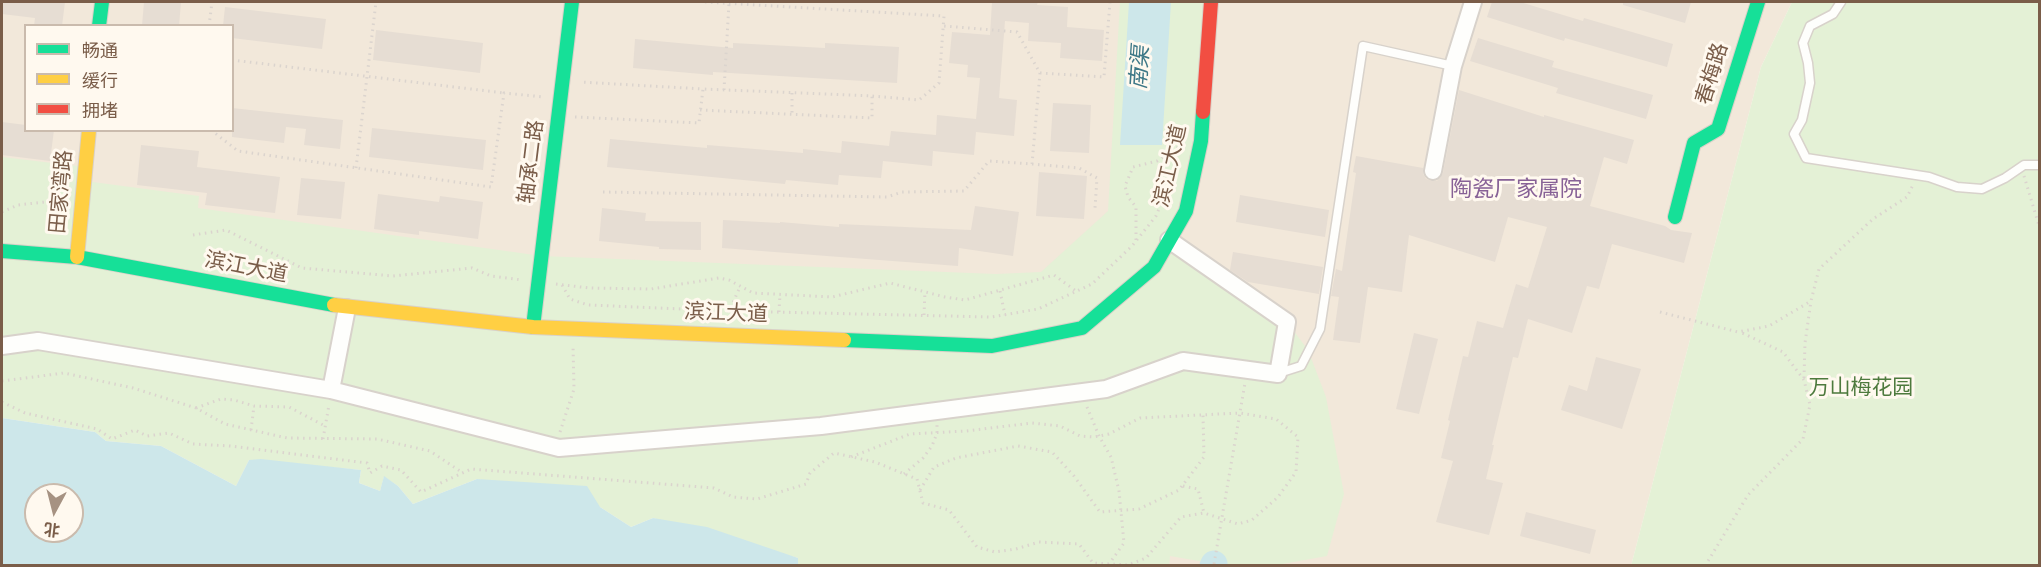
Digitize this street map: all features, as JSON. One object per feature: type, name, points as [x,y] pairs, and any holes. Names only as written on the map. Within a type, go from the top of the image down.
[{"type":"street","points":[[99,24],[102,2]]},
{"type":"street","name":"轴承二路","points":[[533,327],[572,2]]},
{"type":"street","name":"滨江大道","points":[[2,251],[77,257],[347,308],[533,327],[992,346],[1082,328],[1154,267],[1186,211],[1201,141],[1211,2]]},
{"type":"street","points":[[1433,171],[1453,66],[1473,2]]},
{"type":"street","name":"春梅路","points":[[1675,217],[1694,143],[1718,129],[1758,2]]},
{"type":"street","name":"田家湾路","points":[[77,257],[89,132]]},
{"type":"street","points":[[2,346],[38,341],[331,390],[559,448],[821,426],[1106,389],[1183,361],[1278,374],[1287,322],[1169,240]]},
{"type":"street","points":[[331,390],[347,308]]},
{"type":"lane","points":[[1841,2],[1833,14],[1810,26],[1803,43],[1810,83],[1802,120],[1794,134],[1806,158],[1929,177],[1957,187],[1982,189],[2024,165],[2040,165]]},
{"type":"lane","points":[[1278,374],[1301,366],[1320,329],[1363,46],[1453,66]]},
{"type":"path","points":[[209,24],[212,2]]},
{"type":"path","points":[[356,168],[376,2]]},
{"type":"path","points":[[563,81],[919,100],[939,83],[945,16],[705,2]]},
{"type":"path","points":[[1040,73],[1104,77],[1110,2]]},
{"type":"path","points":[[724,90],[729,3]]},
{"type":"path","points":[[944,26],[1017,32],[1040,73],[1032,164]]},
{"type":"path","points":[[234,60],[561,99]]},
{"type":"path","points":[[559,116],[699,123],[703,89]]},
{"type":"path","points":[[214,132],[238,151],[491,187],[504,93]]},
{"type":"path","points":[[792,93],[792,114]]},
{"type":"path","points":[[700,110],[872,118],[872,96]]},
{"type":"path","points":[[1179,156],[1181,136]]},
{"type":"path","points":[[1136,242],[1136,207],[1128,197],[1125,186],[1133,168],[1157,161],[1180,146]]},
{"type":"path","points":[[603,192],[887,197],[902,192],[964,191],[989,161],[1079,168],[1097,178],[1095,208]]},
{"type":"path","points":[[562,285],[570,299],[588,305],[729,311],[992,317],[1038,309],[1092,284],[1136,242],[1156,216],[1177,165]]},
{"type":"path","points":[[2017,169],[2023,172],[2040,229]]},
{"type":"path","points":[[1705,566],[1748,495],[1803,439],[1810,405],[1804,380],[1805,343],[1810,301],[1819,269],[1873,219],[1907,197],[1917,175]]},
{"type":"path","points":[[2,212],[18,205],[45,202],[82,207]]},
{"type":"path","points":[[193,234],[226,230],[302,267],[393,276],[472,268],[491,276],[562,285],[651,289],[719,278],[729,280],[753,293],[831,297],[890,282],[965,300],[1054,275],[1076,291]]},
{"type":"path","points":[[729,311],[740,287]]},
{"type":"path","points":[[924,315],[925,291]]},
{"type":"path","points":[[999,291],[1005,315]]},
{"type":"path","points":[[780,294],[780,312]]},
{"type":"path","points":[[1738,332],[1769,326],[1810,301]]},
{"type":"path","points":[[1660,312],[1738,332],[1783,352],[1804,380]]},
{"type":"path","points":[[550,446],[563,429],[574,389],[573,329]]},
{"type":"path","points":[[1214,564],[1248,369]]},
{"type":"path","points":[[2,381],[64,373],[133,388],[196,408],[225,424],[286,438],[377,439],[430,451],[463,473]]},
{"type":"path","points":[[323,439],[331,390]]},
{"type":"path","points":[[1085,391],[1086,404],[1099,436],[1111,457],[1119,491],[1119,512],[1124,543],[1108,564]]},
{"type":"path","points":[[196,408],[221,399],[254,406],[289,407],[325,426]]},
{"type":"path","points":[[2,402],[25,413],[97,429],[112,439],[135,430],[147,436],[169,433],[194,444],[230,446],[367,463],[370,473],[382,466],[401,470],[421,492],[471,469],[714,488],[733,497],[757,499],[806,484],[810,473],[834,453],[851,457],[875,462],[917,479],[923,503],[949,510],[977,547],[995,552],[1039,542],[1079,544],[1092,563],[1128,566],[1146,558],[1181,517],[1204,513],[1238,524],[1252,520],[1278,497],[1296,472],[1298,437],[1276,419],[1240,413],[1140,418],[1109,434],[1099,436],[1080,436],[1060,426],[1032,423],[966,431],[910,434],[851,457]]},
{"type":"path","points":[[251,430],[254,406]]},
{"type":"path","points":[[904,474],[923,458],[932,446],[937,433],[937,411]]},
{"type":"path","points":[[919,490],[934,467],[956,458],[1018,446],[1052,453],[1074,476],[1100,512],[1139,509],[1179,490],[1203,457],[1203,416]]},
{"type":"path","points":[[1182,486],[1198,489],[1204,513]]},
{"type":"shaded area","points":[[2,2],[1792,2],[1761,67],[1631,566],[1080,565],[2,251]]},
{"type":"green space","points":[[1120,2],[1211,2],[1201,141],[1169,240],[1287,322],[1308,350],[1326,397],[1344,494],[1327,556],[1277,565],[1222,565],[1170,556],[1169,566],[798,565],[798,558],[653,518],[631,527],[600,507],[477,479],[413,504],[398,486],[384,477],[380,491],[359,483],[361,470],[249,460],[236,486],[161,446],[106,441],[95,432],[2,418],[2,157],[86,167],[85,181],[199,196],[198,208],[542,256],[996,274],[1041,272],[1108,211]]},
{"type":"green space","name":"万山梅花园","points":[[1792,2],[2039,2],[2039,565],[1631,566],[1761,67]]},
{"type":"water","name":"南渠","points":[[1129,2],[1171,2],[1162,145],[1120,145]]},
{"type":"water","points":[[2,418],[95,432],[106,441],[161,446],[236,486],[249,460],[261,459],[361,470],[359,483],[380,491],[384,476],[398,486],[413,504],[477,479],[587,486],[600,507],[631,527],[653,518],[707,527],[798,558],[798,565],[2,565]]},
{"type":"building","points":[[2,2],[65,2],[62,24],[34,24],[35,18],[2,14]]},
{"type":"building","points":[[144,2],[181,2],[179,24],[142,24]]},
{"type":"building","points":[[992,2],[1038,2],[1037,5],[1068,7],[1067,27],[1104,30],[1102,61],[1060,58],[1061,43],[1028,41],[1029,23],[1005,21],[999,98],[1017,100],[1014,136],[976,132],[974,155],[933,151],[932,166],[883,161],[881,178],[839,175],[838,185],[786,180],[785,184],[607,167],[610,139],[707,148],[707,145],[803,153],[803,149],[841,153],[842,141],[889,146],[891,131],[936,135],[937,115],[976,119],[980,78],[967,77],[968,65],[949,63],[952,32],[990,35]]},
{"type":"building","points":[[1492,2],[1520,2],[1673,44],[1667,67],[1565,38],[1564,41],[1487,17]]},
{"type":"building","points":[[1623,2],[1691,2],[1685,23],[1623,5]]},
{"type":"building","points":[[225,7],[326,19],[322,49],[234,38],[234,24],[223,24]]},
{"type":"building","points":[[376,30],[483,43],[480,73],[373,60]]},
{"type":"building","points":[[1478,38],[1554,61],[1552,67],[1653,95],[1646,119],[1556,93],[1558,88],[1470,61]]},
{"type":"building","points":[[635,39],[733,48],[733,43],[825,48],[825,43],[899,47],[897,83],[713,72],[713,75],[633,68]]},
{"type":"building","points":[[1459,90],[1544,117],[1544,115],[1634,140],[1627,164],[1604,157],[1590,206],[1665,226],[1671,230],[1692,233],[1684,263],[1612,244],[1599,289],[1587,286],[1572,333],[1528,319],[1518,358],[1513,357],[1492,445],[1494,445],[1486,479],[1503,483],[1489,535],[1436,522],[1453,461],[1441,458],[1450,421],[1448,420],[1463,356],[1468,357],[1477,321],[1503,328],[1516,284],[1528,288],[1547,227],[1508,217],[1495,262],[1409,235],[1402,292],[1368,287],[1360,343],[1333,340],[1339,297],[1331,296],[1336,269],[1342,271],[1356,173],[1353,172],[1356,156],[1423,168],[1426,179],[1437,181],[1443,173]]},
{"type":"building","points":[[1053,103],[1091,105],[1089,153],[1050,151]]},
{"type":"building","points":[[234,108],[343,120],[340,149],[304,145],[306,129],[286,127],[284,143],[232,137]]},
{"type":"building","points":[[2,122],[24,125],[24,132],[54,132],[50,161],[2,155]]},
{"type":"building","points":[[372,128],[486,140],[483,170],[369,157]]},
{"type":"building","points":[[141,145],[199,151],[197,167],[280,177],[275,213],[205,205],[207,193],[137,185]]},
{"type":"building","points":[[1039,172],[1087,176],[1084,219],[1036,216]]},
{"type":"building","points":[[301,178],[345,182],[341,219],[297,215]]},
{"type":"building","points":[[378,194],[439,202],[440,196],[483,202],[478,239],[419,231],[419,235],[374,229]]},
{"type":"building","points":[[1240,195],[1329,210],[1325,237],[1236,222]]},
{"type":"building","points":[[975,206],[1019,212],[1013,256],[959,248],[958,266],[722,248],[723,220],[839,227],[839,224],[971,230]]},
{"type":"building","points":[[602,208],[646,213],[645,221],[701,222],[701,250],[659,249],[659,247],[599,241]]},
{"type":"building","points":[[1233,252],[1323,267],[1319,294],[1248,282],[1230,270]]},
{"type":"building","points":[[1414,333],[1438,339],[1419,414],[1396,409]]},
{"type":"building","points":[[1596,357],[1641,369],[1622,429],[1561,410],[1569,385],[1587,391]]},
{"type":"building","points":[[1526,512],[1596,530],[1590,554],[1520,536]]},
{"type":"traffic: fast","points":[[99,24],[102,2]]},
{"type":"traffic: fast","points":[[533,327],[572,2]]},
{"type":"traffic: fast","points":[[1675,217],[1694,143],[1718,129],[1758,2]]},
{"type":"traffic: fast","points":[[844,340],[992,346],[1082,328],[1154,267],[1186,211],[1201,141],[1203,112]]},
{"type":"traffic: fast","points":[[2,251],[77,257],[334,305]]},
{"type":"traffic: slow","points":[[77,257],[89,132]]},
{"type":"traffic: slow","points":[[334,305],[533,327],[844,340]]},
{"type":"traffic: jam","points":[[1203,112],[1211,2]]},
{"type":"district","name":"陶瓷厂家属院","points":[[1516,190]]}]
